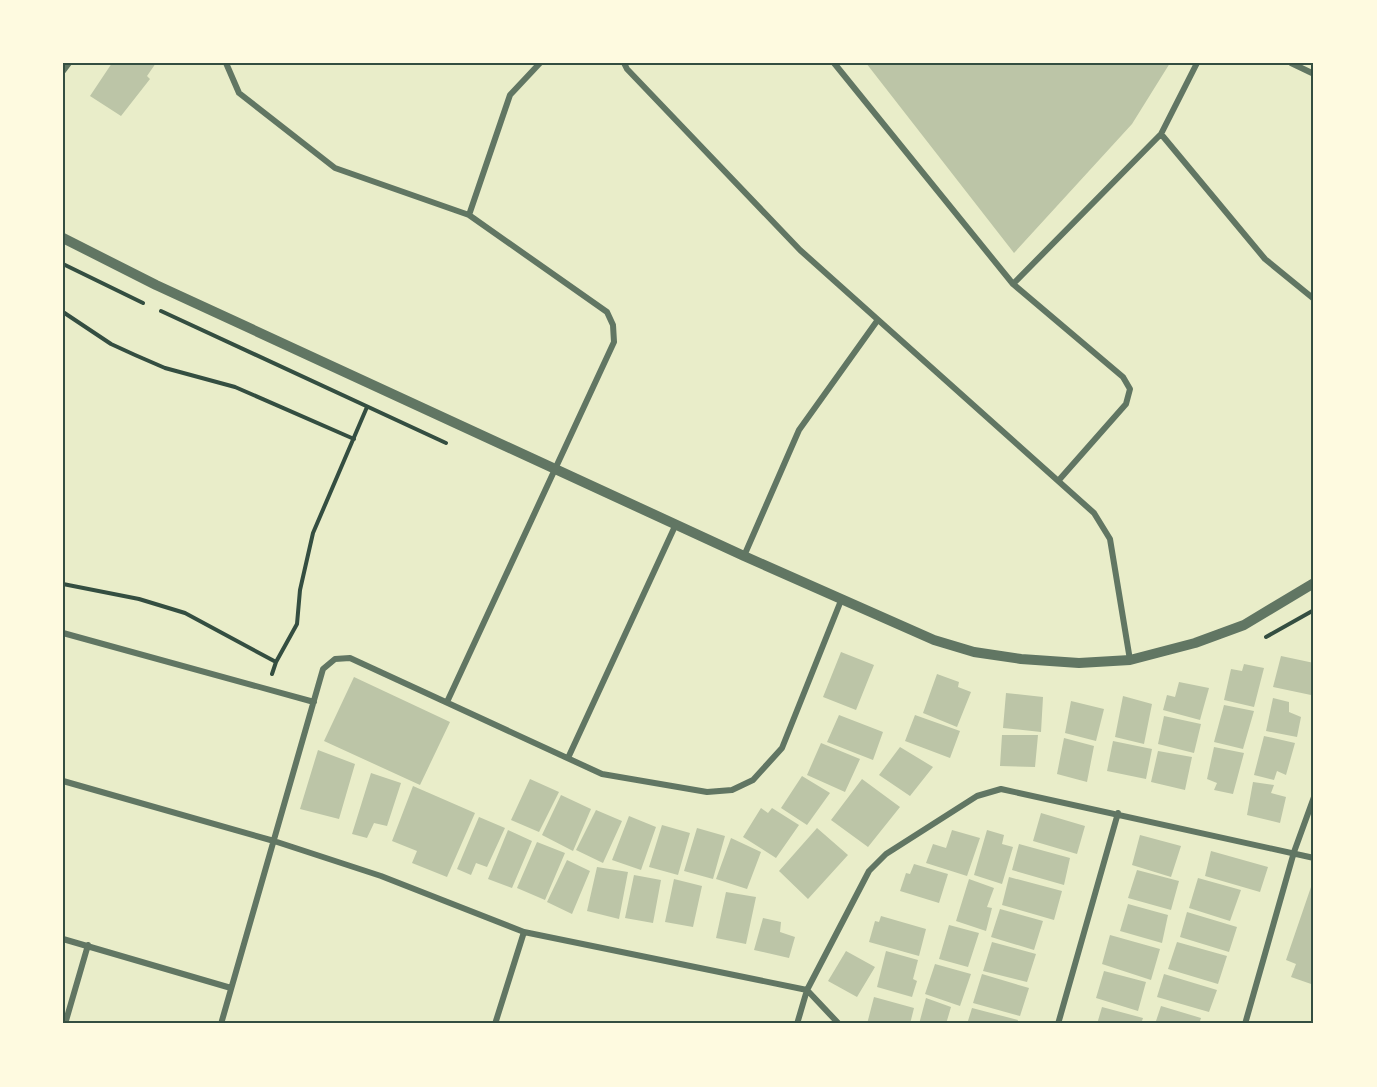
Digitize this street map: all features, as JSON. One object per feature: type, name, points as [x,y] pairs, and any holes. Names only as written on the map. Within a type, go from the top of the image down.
[{"type":"street","points":[[63,71],[69,63]]},
{"type":"street","points":[[226,63],[238,93],[335,168],[469,214],[608,312],[613,325],[614,342],[447,702]]},
{"type":"street","points":[[469,214],[510,95],[540,63]]},
{"type":"street","points":[[624,63],[627,69],[801,250],[877,321],[1094,513],[1110,539],[1130,660]]},
{"type":"street","points":[[834,63],[1013,284],[1123,377],[1130,389],[1126,404],[1059,480]]},
{"type":"street","points":[[1013,284],[1161,134],[1197,63]]},
{"type":"street","points":[[1291,63],[1314,74]]},
{"type":"street","points":[[1161,134],[1265,259],[1314,299]]},
{"type":"street","points":[[63,238],[156,285],[744,556],[934,640],[974,652],[1021,659],[1079,663],[1130,660],[1195,643],[1244,625],[1314,583]]},
{"type":"street","points":[[744,556],[799,430],[877,321]]},
{"type":"street","points":[[568,758],[676,524]]},
{"type":"street","points":[[221,1024],[323,669],[335,659],[350,658],[602,774],[707,792],[732,790],[753,780],[782,748],[842,598]]},
{"type":"street","points":[[63,633],[314,702]]},
{"type":"street","points":[[63,781],[274,841],[381,876],[524,932],[807,990],[839,1024]]},
{"type":"street","points":[[797,1024],[807,990],[869,871],[886,854],[977,796],[1001,789],[1314,858]]},
{"type":"street","points":[[1245,1024],[1294,852],[1314,797]]},
{"type":"street","points":[[1058,1024],[1118,813]]},
{"type":"street","points":[[495,1024],[524,932]]},
{"type":"street","points":[[63,939],[231,988]]},
{"type":"street","points":[[65,1024],[88,945]]},
{"type":"path","points":[[63,312],[111,344],[135,355],[165,368],[235,387],[354,439]]},
{"type":"path","points":[[267,690],[276,662],[297,624],[300,591],[313,533],[367,407]]},
{"type":"path","points":[[63,584],[139,599],[185,613],[276,662]]},
{"type":"building","points":[[112,63],[156,63],[147,76],[150,79],[121,116],[90,96]]},
{"type":"building","points":[[866,63],[1170,63],[1132,124],[1014,253]]},
{"type":"building","points":[[841,652],[874,665],[856,710],[823,697]]},
{"type":"building","points":[[1281,656],[1314,663],[1311,695],[1273,687]]},
{"type":"building","points":[[1244,664],[1264,668],[1254,707],[1224,700],[1231,669],[1242,671]]},
{"type":"building","points":[[937,674],[959,682],[958,687],[971,692],[957,727],[923,713]]},
{"type":"building","points":[[354,677],[450,722],[420,785],[324,741]]},
{"type":"building","points":[[1179,682],[1209,688],[1200,720],[1163,710],[1167,695],[1175,697]]},
{"type":"building","points":[[1006,693],[1043,697],[1041,732],[1003,728]]},
{"type":"building","points":[[1123,696],[1152,704],[1144,744],[1115,737]]},
{"type":"building","points":[[1273,698],[1289,702],[1289,712],[1301,717],[1297,737],[1266,731]]},
{"type":"building","points":[[1071,701],[1104,709],[1096,741],[1065,733]]},
{"type":"building","points":[[1224,705],[1254,711],[1243,749],[1214,742]]},
{"type":"building","points":[[839,715],[883,732],[873,760],[827,742]]},
{"type":"building","points":[[915,715],[960,731],[950,758],[905,741]]},
{"type":"building","points":[[1164,716],[1201,724],[1194,753],[1158,744]]},
{"type":"building","points":[[1002,735],[1038,735],[1035,767],[1000,766]]},
{"type":"building","points":[[1264,736],[1295,743],[1286,775],[1277,771],[1274,780],[1254,775]]},
{"type":"building","points":[[1064,738],[1094,746],[1087,782],[1057,774]]},
{"type":"building","points":[[1113,741],[1152,749],[1146,779],[1107,771]]},
{"type":"building","points":[[821,743],[860,759],[845,792],[807,775]]},
{"type":"building","points":[[900,747],[933,767],[910,796],[879,775]]},
{"type":"building","points":[[1214,747],[1244,753],[1233,794],[1214,790],[1217,783],[1207,779]]},
{"type":"building","points":[[318,750],[355,764],[339,819],[300,809]]},
{"type":"building","points":[[1158,751],[1192,757],[1185,790],[1151,782]]},
{"type":"building","points":[[371,773],[401,783],[387,826],[374,823],[367,838],[352,834]]},
{"type":"building","points":[[802,776],[830,793],[807,825],[781,808]]},
{"type":"building","points":[[530,779],[559,792],[539,832],[511,820]]},
{"type":"building","points":[[862,779],[900,807],[868,847],[831,820]]},
{"type":"building","points":[[1253,782],[1274,785],[1271,793],[1286,797],[1280,823],[1247,815]]},
{"type":"building","points":[[413,786],[475,813],[447,877],[412,863],[417,851],[392,841]]},
{"type":"building","points":[[561,795],[591,809],[573,851],[542,835]]},
{"type":"building","points":[[761,808],[768,813],[772,808],[799,825],[776,858],[743,837]]},
{"type":"building","points":[[596,810],[622,821],[603,863],[576,850]]},
{"type":"building","points":[[1041,813],[1085,826],[1077,854],[1033,841]]},
{"type":"building","points":[[629,816],[656,827],[641,870],[612,860]]},
{"type":"building","points":[[479,817],[505,828],[487,867],[476,863],[471,875],[457,869]]},
{"type":"building","points":[[662,825],[690,833],[678,875],[649,867]]},
{"type":"building","points":[[697,828],[725,836],[713,879],[684,871]]},
{"type":"building","points":[[817,828],[848,855],[808,899],[779,871]]},
{"type":"building","points":[[508,830],[532,841],[512,888],[488,879]]},
{"type":"building","points":[[952,830],[980,838],[967,876],[926,863],[933,844],[946,848]]},
{"type":"building","points":[[987,830],[1004,835],[1002,844],[1013,847],[1002,884],[974,875]]},
{"type":"building","points":[[1140,835],[1181,846],[1171,877],[1132,865]]},
{"type":"building","points":[[731,838],[761,852],[747,889],[716,879]]},
{"type":"building","points":[[537,842],[565,853],[545,900],[517,888]]},
{"type":"building","points":[[1019,844],[1070,858],[1064,885],[1012,870]]},
{"type":"building","points":[[1211,851],[1268,867],[1260,892],[1205,876]]},
{"type":"building","points":[[567,860],[590,871],[572,914],[547,902]]},
{"type":"building","points":[[914,864],[948,874],[939,903],[900,891],[906,873],[910,874]]},
{"type":"building","points":[[597,867],[628,872],[619,919],[587,911]]},
{"type":"building","points":[[1137,870],[1179,881],[1171,910],[1128,898]]},
{"type":"building","points":[[634,875],[661,880],[653,923],[625,918]]},
{"type":"building","points":[[1009,877],[1062,891],[1054,920],[1002,905]]},
{"type":"building","points":[[1198,878],[1241,890],[1230,921],[1189,908]]},
{"type":"building","points":[[674,879],[702,886],[693,927],[665,922]]},
{"type":"building","points":[[969,879],[994,888],[987,907],[992,908],[986,931],[956,921]]},
{"type":"building","points":[[1311,887],[1314,888],[1314,985],[1291,977],[1296,964],[1286,960]]},
{"type":"building","points":[[726,892],[756,897],[746,944],[716,938]]},
{"type":"building","points":[[1128,904],[1168,915],[1162,943],[1120,931]]},
{"type":"building","points":[[1000,909],[1043,921],[1034,950],[991,937]]},
{"type":"building","points":[[1187,912],[1237,927],[1229,952],[1180,937]]},
{"type":"building","points":[[881,916],[926,929],[919,956],[869,942],[875,921],[879,922]]},
{"type":"building","points":[[763,918],[781,922],[780,932],[795,937],[789,958],[754,950]]},
{"type":"building","points":[[949,925],[979,933],[968,967],[939,959]]},
{"type":"building","points":[[1110,935],[1160,949],[1151,980],[1102,964]]},
{"type":"building","points":[[992,942],[1036,954],[1027,982],[983,971]]},
{"type":"building","points":[[1177,942],[1227,956],[1218,984],[1168,969]]},
{"type":"building","points":[[846,951],[875,967],[857,997],[828,981]]},
{"type":"building","points":[[886,951],[918,960],[913,979],[917,981],[912,997],[877,987]]},
{"type":"building","points":[[935,964],[971,974],[960,1006],[925,994]]},
{"type":"building","points":[[1104,971],[1146,982],[1138,1011],[1096,998]]},
{"type":"building","points":[[982,974],[1029,988],[1020,1016],[973,1003]]},
{"type":"building","points":[[1164,974],[1217,990],[1209,1012],[1157,997]]},
{"type":"building","points":[[874,997],[914,1008],[910,1024],[867,1024]]},
{"type":"building","points":[[926,998],[951,1007],[946,1024],[919,1024]]},
{"type":"building","points":[[1161,1006],[1201,1018],[1199,1024],[1155,1024]]},
{"type":"building","points":[[1102,1007],[1143,1018],[1141,1024],[1097,1024]]},
{"type":"building","points":[[972,1008],[1018,1020],[1017,1024],[967,1024]]}]
